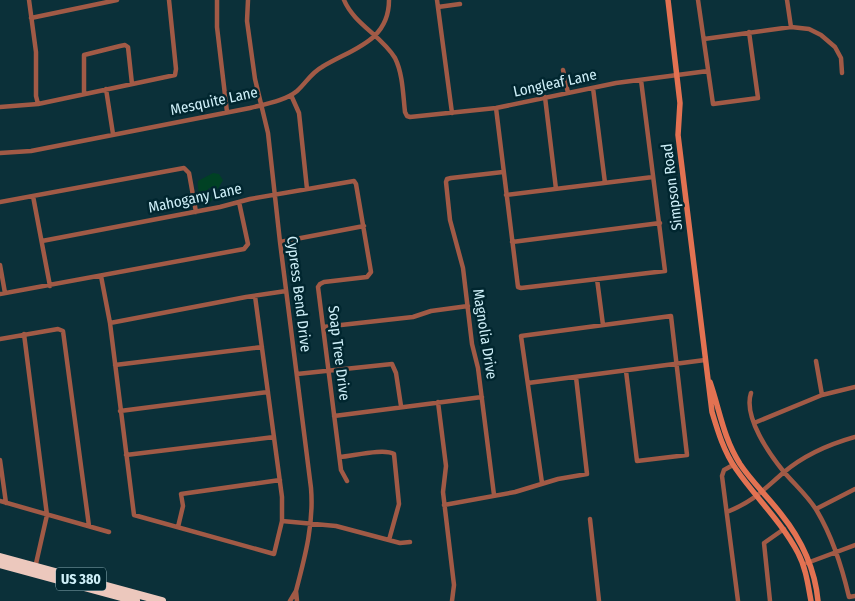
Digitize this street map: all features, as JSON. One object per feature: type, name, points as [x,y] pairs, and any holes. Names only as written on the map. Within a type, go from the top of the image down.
[{"type":"highway","name":"US 380","points":[[0,557],[34,570],[136,601]]},
{"type":"highway","name":"US 380","points":[[0,564],[34,570],[162,601]]},
{"type":"street","points":[[28,0],[36,52],[36,96],[38,104]]},
{"type":"street","points":[[31,18],[117,0]]},
{"type":"street","points":[[0,107],[38,104],[175,74],[169,0]]},
{"type":"street","points":[[217,0],[217,26],[227,112]]},
{"type":"street","name":"Cypress Bend Drive","points":[[248,0],[247,21],[261,104],[268,133],[274,196],[311,488],[311,523],[307,550],[296,591],[290,601]]},
{"type":"street","points":[[344,0],[351,13],[375,36]]},
{"type":"street","name":"Mesquite Lane","points":[[0,153],[31,151],[227,112],[291,95],[316,71],[367,43],[375,36],[387,15],[389,0]]},
{"type":"street","points":[[437,0],[452,113]]},
{"type":"street","name":"Simpson Road","points":[[668,0],[678,75],[680,103],[678,135],[709,396],[717,430],[733,465],[790,526],[815,583],[818,601]]},
{"type":"street","points":[[698,0],[713,104],[758,98],[749,32]]},
{"type":"street","points":[[787,0],[791,27]]},
{"type":"street","points":[[438,7],[460,4]]},
{"type":"street","points":[[704,38],[791,27],[809,28],[835,46],[841,58],[842,73]]},
{"type":"street","name":"Longleaf Lane","points":[[375,36],[389,50],[398,66],[407,116],[410,117],[496,108],[593,88],[708,71]]},
{"type":"street","points":[[84,94],[84,55],[120,46],[126,46],[132,84]]},
{"type":"street","points":[[563,70],[568,93]]},
{"type":"street","points":[[496,108],[518,287],[665,271],[641,80]]},
{"type":"street","points":[[593,88],[605,183]]},
{"type":"street","points":[[106,89],[113,134]]},
{"type":"street","points":[[291,95],[299,113],[308,190]]},
{"type":"street","points":[[545,97],[556,189]]},
{"type":"street","points":[[0,202],[186,169],[189,172],[196,212]]},
{"type":"street","name":"Magnolia Drive","points":[[494,495],[482,396],[463,268],[450,220],[446,182],[447,179],[503,172]]},
{"type":"street","points":[[506,195],[654,177]]},
{"type":"street","name":"Mahogany Lane","points":[[42,241],[354,181]]},
{"type":"street","name":"Soap Tree Drive","points":[[347,481],[342,474],[319,285],[324,282],[364,277],[371,272],[364,226],[354,181]]},
{"type":"street","points":[[33,196],[50,286]]},
{"type":"street","points":[[0,265],[3,294],[244,249],[248,244],[239,202]]},
{"type":"street","points":[[512,242],[660,223]]},
{"type":"street","points":[[280,242],[364,226]]},
{"type":"street","points":[[101,276],[110,323],[134,515],[274,554],[282,521],[282,497],[255,296]]},
{"type":"street","points":[[597,279],[603,325]]},
{"type":"street","points":[[110,323],[286,292]]},
{"type":"street","points":[[323,327],[413,317],[431,311],[468,306]]},
{"type":"street","points":[[542,483],[521,336],[671,316],[686,455],[637,461],[626,371]]},
{"type":"street","points":[[0,339],[58,329],[64,333],[89,526]]},
{"type":"street","points":[[24,334],[47,515],[34,570]]},
{"type":"street","points":[[115,366],[262,347]]},
{"type":"street","points":[[528,383],[705,360]]},
{"type":"street","points":[[816,361],[822,395]]},
{"type":"street","points":[[297,374],[392,364],[396,373],[401,406]]},
{"type":"street","name":"Simpson Road","points":[[706,370],[715,395],[721,422],[731,448],[760,494]]},
{"type":"street","points":[[444,505],[521,491],[542,483],[588,474],[576,377]]},
{"type":"street","points":[[754,424],[822,395],[855,387]]},
{"type":"street","points":[[120,411],[268,392]]},
{"type":"street","points":[[751,393],[748,406],[754,424],[784,472],[801,489],[816,509],[837,552],[848,597],[855,596]]},
{"type":"street","points":[[334,416],[482,396]]},
{"type":"street","points":[[438,402],[446,466],[442,492],[454,585],[452,601]]},
{"type":"street","points":[[126,455],[274,437]]},
{"type":"street","points":[[727,512],[743,506],[760,494],[784,472],[822,450],[855,437]]},
{"type":"street","points":[[340,457],[391,452],[394,454],[399,504],[389,540]]},
{"type":"street","points":[[0,460],[6,503]]},
{"type":"street","points":[[733,465],[724,470],[722,476],[738,601]]},
{"type":"street","points":[[178,527],[183,506],[181,494],[280,480]]},
{"type":"street","points":[[816,509],[855,489]]},
{"type":"street","points":[[760,494],[806,564],[811,601]]},
{"type":"street","points":[[0,501],[109,532]]},
{"type":"street","points":[[590,519],[599,601]]},
{"type":"street","points":[[282,521],[336,526],[400,543],[410,542]]},
{"type":"street","points":[[770,601],[764,543],[784,529]]},
{"type":"street","points":[[806,564],[855,545]]},
{"type":"street","name":"Cypress Bend Drive","points":[[296,591],[297,601]]},
{"type":"green space","points":[[213,173],[219,174],[223,180],[218,189],[209,188],[206,193],[211,196],[212,200],[208,204],[203,205],[198,198],[198,181]]}]
